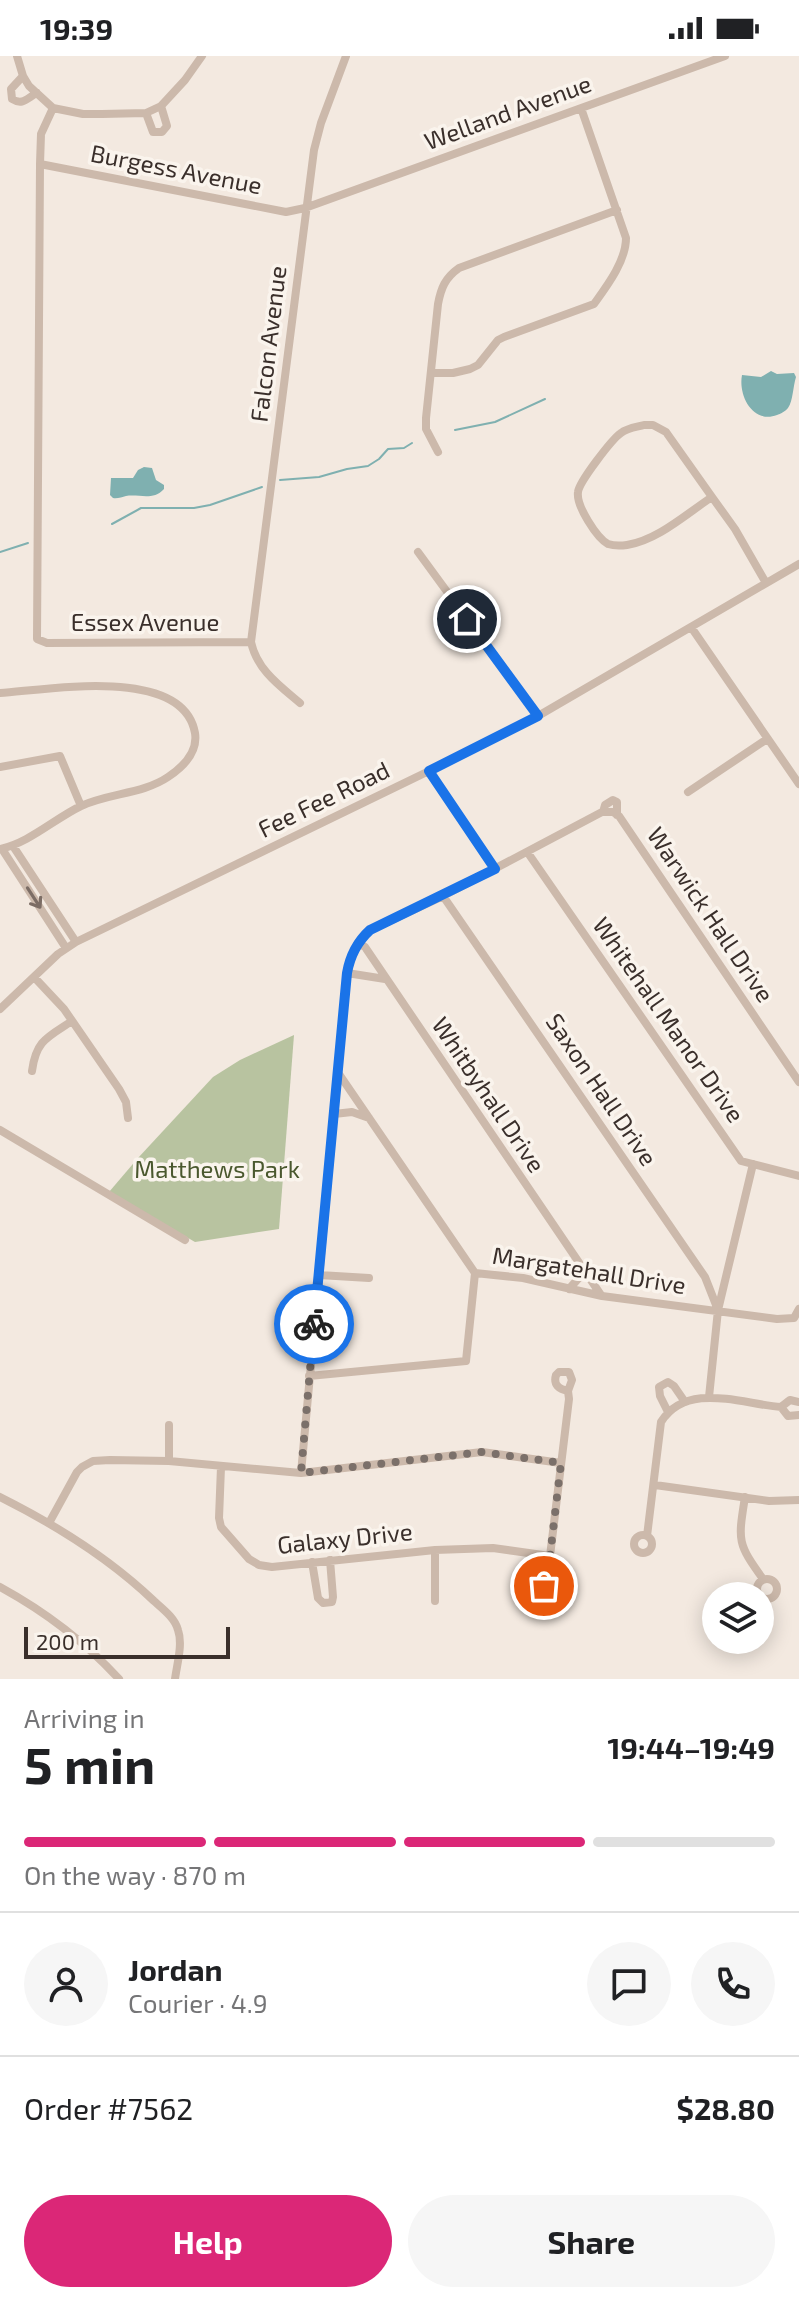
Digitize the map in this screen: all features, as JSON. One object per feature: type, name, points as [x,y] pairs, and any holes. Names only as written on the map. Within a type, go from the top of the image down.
[{"type":"street","points":[[17,56],[29,86],[53,108],[83,114],[146,113],[161,106],[202,56]]},
{"type":"street","name":"Falcon Avenue","points":[[251,642],[316,137],[346,56]]},
{"type":"street","name":"Welland Avenue","points":[[305,208],[725,56]]},
{"type":"street","points":[[23,76],[11,89],[12,99],[24,102],[37,93]]},
{"type":"street","points":[[146,113],[153,132],[162,132],[167,126],[161,106]]},
{"type":"street","points":[[40,164],[41,134],[53,108]]},
{"type":"street","points":[[432,373],[470,369],[478,365],[498,340],[594,304],[626,249],[626,238],[581,108]]},
{"type":"street","name":"Burgess Avenue","points":[[40,164],[286,212],[305,208]]},
{"type":"street","name":"Essex Avenue","points":[[40,164],[37,639],[40,642],[251,642]]},
{"type":"street","points":[[438,452],[426,429],[438,304],[442,286],[448,277],[459,268],[617,210]]},
{"type":"street","points":[[712,497],[657,534],[635,544],[618,546],[600,537],[579,505],[578,491],[580,484],[619,434],[636,427],[653,425],[666,432],[735,529],[766,583]]},
{"type":"street","points":[[571,480],[580,484]]},
{"type":"street","points":[[418,552],[538,716]]},
{"type":"street","name":"Fee Fee Road","points":[[0,1009],[76,942],[538,716],[799,564]]},
{"type":"street","points":[[691,627],[799,784]]},
{"type":"street","points":[[251,642],[257,661],[266,673],[300,703]]},
{"type":"street","points":[[0,693],[52,687],[131,687],[150,691],[167,697],[179,706],[192,724],[196,737],[193,752],[172,775],[149,787],[81,806],[13,846],[1,849],[66,948]]},
{"type":"street","points":[[688,792],[767,739]]},
{"type":"street","points":[[0,767],[60,756],[81,806]]},
{"type":"street","points":[[429,771],[495,869]]},
{"type":"street","name":"Warwick Hall Drive","points":[[528,853],[611,813],[799,1082]]},
{"type":"street","points":[[13,846],[76,942]]},
{"type":"street","points":[[301,1473],[347,973],[352,956],[358,943],[370,930],[528,853]]},
{"type":"street","name":"Whitehall Manor Drive","points":[[528,853],[741,1161],[799,1176]]},
{"type":"street","name":"Saxon Hall Drive","points":[[443,896],[705,1277],[718,1310]]},
{"type":"street","name":"Whitbyhall Drive","points":[[358,943],[365,947],[602,1296]]},
{"type":"street","points":[[347,973],[385,979]]},
{"type":"street","points":[[34,977],[64,1009],[124,1097],[128,1118]]},
{"type":"street","points":[[32,1071],[35,1052],[40,1044],[72,1021]]},
{"type":"street","name":"Margatehall Drive","points":[[339,1074],[475,1273],[523,1278],[602,1296],[786,1320],[797,1314]]},
{"type":"street","points":[[334,1114],[352,1112],[370,1119]]},
{"type":"street","points":[[0,1130],[185,1240]]},
{"type":"street","points":[[709,1397],[718,1310],[753,1164]]},
{"type":"street","points":[[569,1289],[585,1271]]},
{"type":"street","points":[[309,1376],[466,1361],[475,1273]]},
{"type":"street","points":[[319,1275],[369,1278]]},
{"type":"street","points":[[668,1412],[660,1396],[659,1387],[662,1384],[668,1382],[674,1386],[685,1402]]},
{"type":"street","points":[[544,1586],[568,1391]]},
{"type":"street","points":[[647,1536],[661,1422],[668,1412],[685,1402],[709,1397],[781,1407],[788,1416],[799,1415]]},
{"type":"street","points":[[781,1407],[790,1400],[799,1402]]},
{"type":"street","points":[[169,1425],[169,1461]]},
{"type":"street","points":[[49,1523],[77,1472],[93,1461],[169,1461],[301,1473],[482,1452],[561,1463]]},
{"type":"street","name":"Galaxy Drive","points":[[221,1467],[221,1527],[227,1537],[259,1565],[272,1567],[435,1550],[493,1548],[550,1556]]},
{"type":"street","points":[[655,1485],[769,1501],[799,1500]]},
{"type":"street","points":[[0,1497],[49,1523],[111,1564],[175,1622],[179,1635],[175,1679]]},
{"type":"street","points":[[745,1497],[741,1543],[746,1556],[763,1579]]},
{"type":"street","points":[[435,1550],[435,1601]]},
{"type":"street","points":[[312,1562],[318,1598],[328,1603],[332,1602],[333,1597],[330,1560]]},
{"type":"street","points":[[0,1587],[71,1634],[119,1679]]},
{"type":"green space","name":"Matthews Park","points":[[294,1035],[279,1229],[195,1242],[109,1192],[213,1077],[240,1060]]},
{"type":"water","points":[[771,371],[777,374],[794,373],[796,377],[791,401],[780,414],[761,416],[745,399],[742,375],[761,377]]},
{"type":"water","points":[[144,467],[152,468],[156,480],[164,485],[160,493],[116,498],[110,495],[111,478],[133,478]]},
{"type":"waterway","points":[[455,430],[495,422],[545,399]]},
{"type":"waterway","points":[[280,480],[319,477],[368,466],[388,449],[404,448],[412,443]]},
{"type":"waterway","points":[[112,524],[141,508],[194,508],[262,487]]},
{"type":"waterway","points":[[0,552],[28,543]]},
{"type":"way so far","points":[[314,1324],[301,1473],[482,1452],[561,1463],[544,1586]]},
{"type":"route","points":[[314,1324],[348,966],[358,943],[370,930],[495,869],[429,771],[538,716],[467,619]]}]
